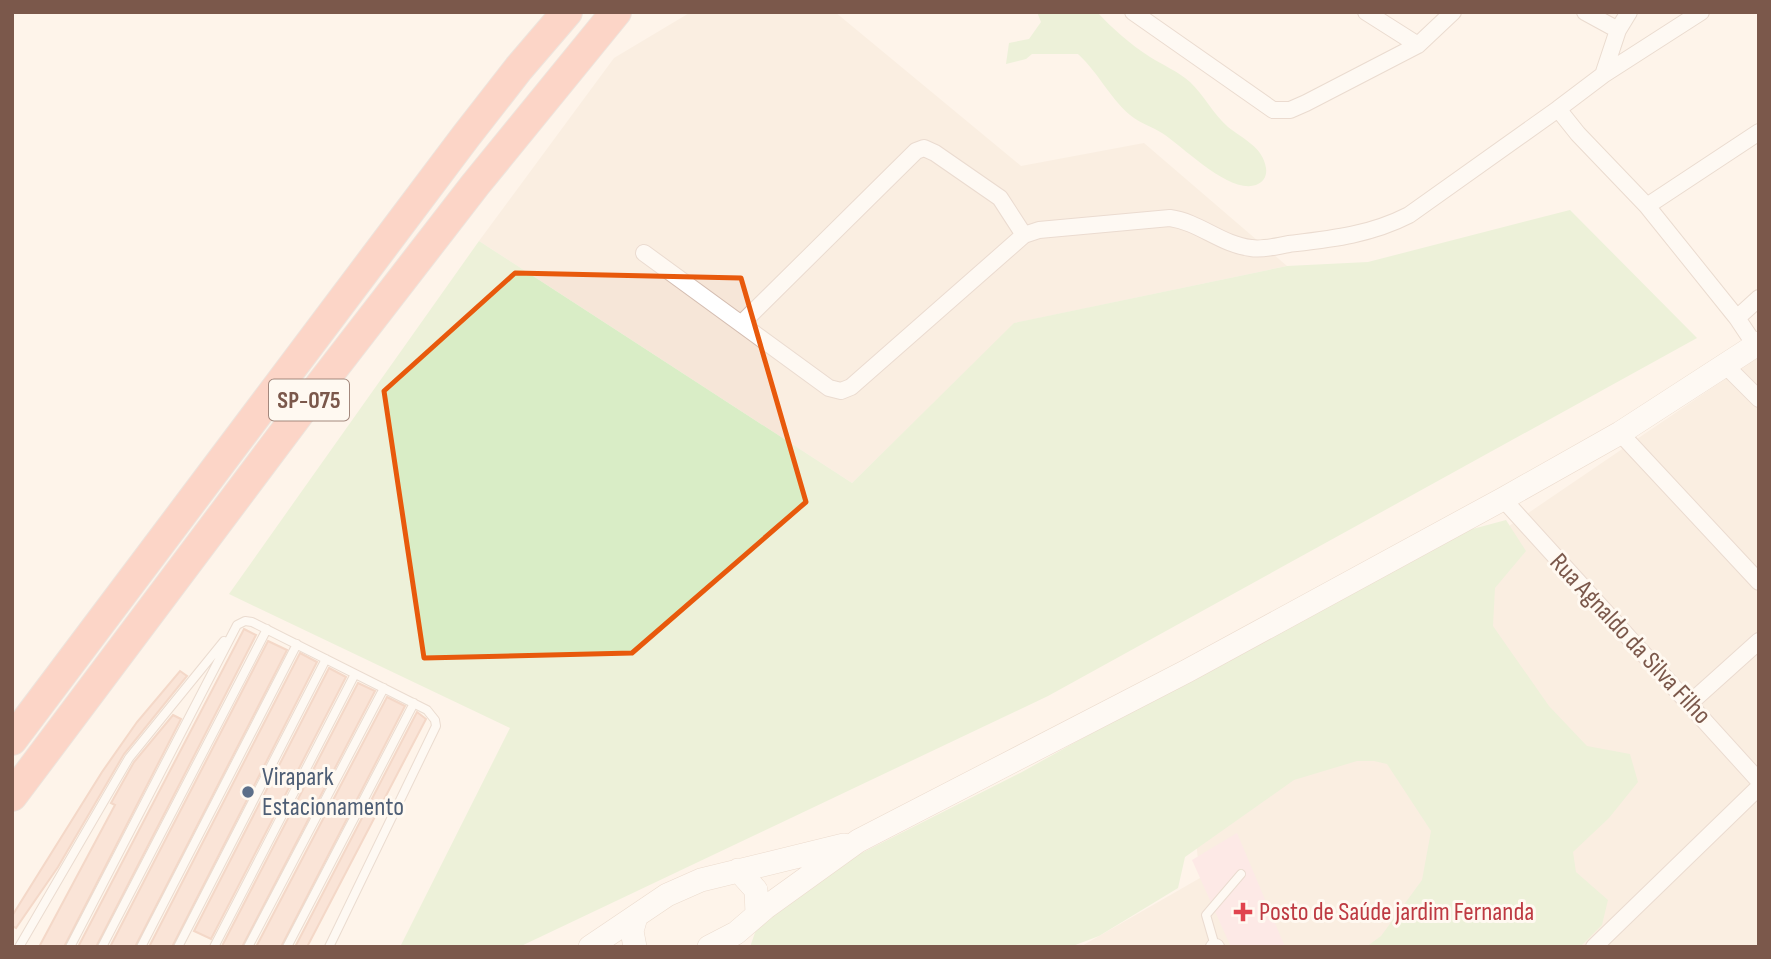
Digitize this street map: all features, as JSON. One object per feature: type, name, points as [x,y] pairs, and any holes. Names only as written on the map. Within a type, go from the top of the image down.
[{"type":"highway","name":"SP-075","points":[[12,740],[466,136],[567,12]]},
{"type":"highway","name":"SP-075","points":[[12,796],[332,370],[475,185],[616,12]]},
{"type":"highway","points":[[12,806],[32,771]]},
{"type":"main road","points":[[709,947],[736,940],[757,914],[858,841],[1187,671],[1503,499],[1620,433],[1757,344]]},
{"type":"main road","points":[[590,947],[667,895],[701,880],[858,841]]},
{"type":"main road","points":[[738,870],[756,890],[757,914]]},
{"type":"main road","points":[[635,947],[632,931],[636,916]]},
{"type":"street","points":[[1133,12],[1273,110],[1290,110],[1306,103],[1418,45],[1453,12]]},
{"type":"street","points":[[1366,12],[1418,45]]},
{"type":"street","points":[[1585,12],[1618,30]]},
{"type":"street","points":[[1603,75],[1618,30],[1629,12]]},
{"type":"street","points":[[644,253],[829,388],[841,390],[850,387],[1024,235],[1039,230],[1170,218],[1181,219],[1252,249],[1346,238],[1386,227],[1409,215],[1603,75],[1701,12]]},
{"type":"street","points":[[1558,109],[1578,134],[1647,206],[1757,344]]},
{"type":"street","points":[[1647,206],[1759,132]]},
{"type":"street","points":[[741,324],[916,151],[924,148],[1000,198],[1024,235]]},
{"type":"street","points":[[1737,318],[1759,298]]},
{"type":"street","points":[[1724,365],[1759,399]]},
{"type":"street","points":[[1620,433],[1759,582]]},
{"type":"street","name":"Rua Agnaldo da Silva Filho","points":[[1503,499],[1690,703],[1758,782]]},
{"type":"street","points":[[1690,703],[1759,641]]},
{"type":"street","points":[[1594,947],[1758,782]]},
{"type":"lane","points":[[19,947],[130,758],[237,625],[245,621],[267,629],[414,703],[427,710],[435,720],[436,726],[329,947]]},
{"type":"lane","points":[[69,947],[237,625]]},
{"type":"lane","points":[[102,947],[267,629]]},
{"type":"lane","points":[[141,947],[297,645]]},
{"type":"lane","points":[[178,947],[326,659]]},
{"type":"lane","points":[[214,947],[355,674]]},
{"type":"lane","points":[[248,947],[384,688]]},
{"type":"lane","points":[[286,947],[414,703]]},
{"type":"lane","points":[[1215,946],[1206,915],[1241,874]]},
{"type":"highlighted area","points":[[515,273],[741,278],[806,502],[632,653],[424,658],[384,391]]},
{"type":"shaded area","points":[[691,12],[835,12],[1021,166],[1144,143],[1287,266],[1015,323],[852,483],[479,241],[614,58]]},
{"type":"shaded area","points":[[1759,356],[1759,947],[1080,947],[1200,878],[1184,730],[1324,652]]},
{"type":"shaded area","name":"Posto de Saúde jardim Fernanda","points":[[1237,833],[1285,947],[1231,947],[1192,860]]},
{"type":"green space","points":[[1037,12],[1097,12],[1136,47],[1190,82],[1228,127],[1257,149],[1266,168],[1263,180],[1256,185],[1233,183],[1208,168],[1162,133],[1134,118],[1118,104],[1078,54],[1032,54],[1026,59],[1006,64],[1009,43],[1029,39],[1041,22]]},
{"type":"green space","points":[[1570,210],[1697,338],[1048,696],[519,947],[400,947],[510,728],[229,594],[479,241],[852,483],[1014,323],[1287,266],[1368,262]]},
{"type":"green space","points":[[1506,520],[1526,551],[1495,588],[1493,626],[1549,706],[1587,746],[1630,754],[1638,782],[1609,818],[1573,852],[1576,872],[1608,900],[1602,925],[1580,947],[1366,947],[1381,936],[1422,880],[1431,831],[1387,764],[1357,761],[1294,780],[1185,857],[1178,888],[1099,936],[1070,947],[750,947],[757,927],[832,868],[1022,772],[1443,537]]},
{"type":"building","points":[[244,629],[256,635],[96,947],[78,947]]},
{"type":"building","points":[[268,641],[287,650],[135,947],[110,947]]},
{"type":"building","points":[[300,653],[317,662],[172,947],[149,947]]},
{"type":"building","points":[[329,668],[346,677],[211,939],[194,931]]},
{"type":"building","points":[[180,671],[187,676],[124,754],[58,867],[16,928],[12,926],[12,916],[102,772],[137,722]]},
{"type":"building","points":[[358,683],[375,691],[242,947],[222,946]]},
{"type":"building","points":[[387,697],[405,706],[281,947],[256,947]]},
{"type":"building","points":[[417,712],[426,719],[307,947],[295,947]]},
{"type":"building","points":[[173,715],[181,719],[64,947],[39,947],[115,805],[111,803],[134,762]]},
{"type":"place","name":"Virapark Estacionamento","points":[[248,792]]},
{"type":"place","name":"Posto de Saúde jardim Fernanda","points":[[1243,912]]}]
